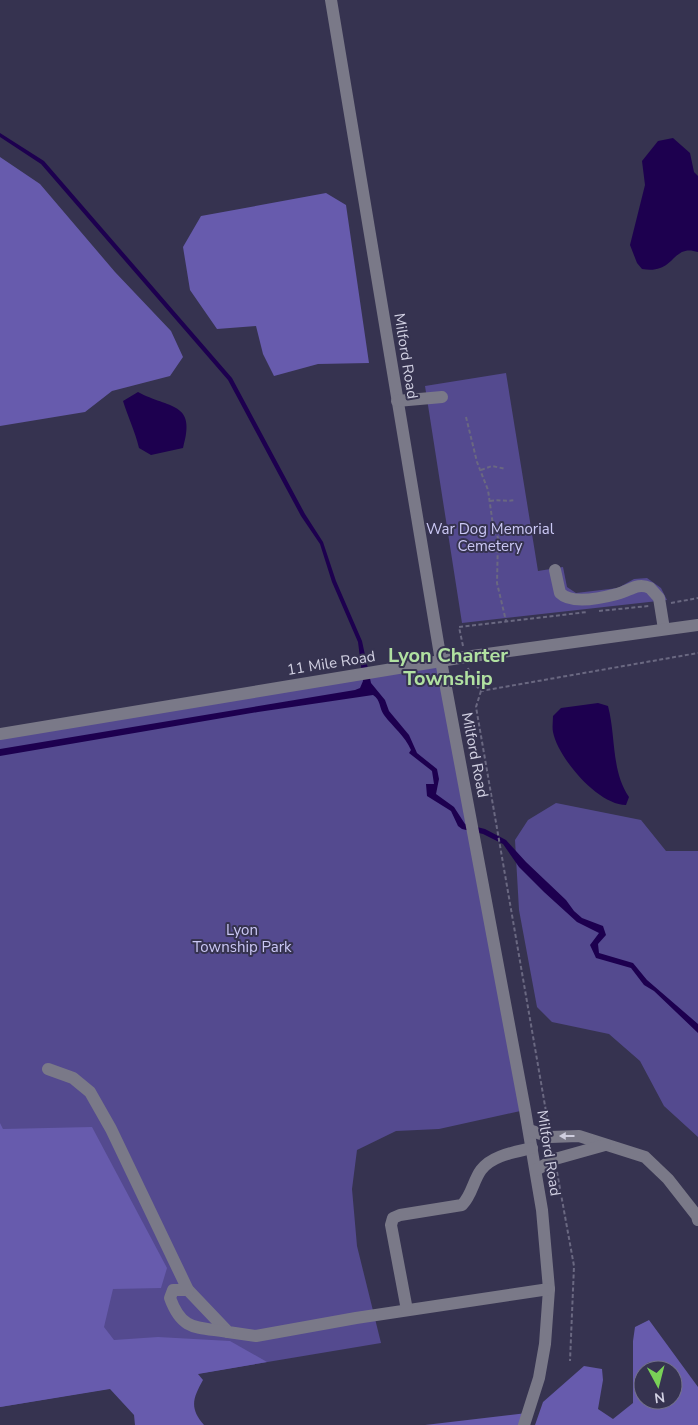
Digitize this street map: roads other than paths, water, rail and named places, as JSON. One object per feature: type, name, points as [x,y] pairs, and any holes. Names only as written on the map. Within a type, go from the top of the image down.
[{"type":"street","name":"Milford Road","points":[[331,0],[441,661],[529,1130],[548,1254],[549,1289],[545,1344],[539,1378],[524,1425]]},
{"type":"street","points":[[397,401],[442,397]]},
{"type":"street","points":[[555,570],[560,593],[570,600],[617,595],[637,586],[650,588],[658,598],[664,630]]},
{"type":"street","name":"11 Mile Road","points":[[0,734],[441,661],[698,625]]},
{"type":"street","points":[[48,1069],[73,1078],[90,1092],[111,1130],[188,1290],[228,1332]]},
{"type":"street","points":[[529,1130],[550,1136],[578,1136],[645,1157],[668,1179],[697,1216],[698,1220]]},
{"type":"street","points":[[536,1170],[555,1159],[605,1145]]},
{"type":"street","points":[[407,1310],[391,1225],[393,1218],[400,1215],[462,1205],[471,1192],[481,1169],[501,1156],[532,1148]]},
{"type":"street","points":[[188,1290],[172,1290],[170,1298],[176,1315],[190,1326],[256,1336],[407,1310],[549,1289]]},
{"type":"district","name":"Lyon Charter Township","points":[[448,666]]},
{"type":"park label","name":"War Dog Memorial Cemetery","points":[[490,538]]},
{"type":"park label","name":"Lyon Township Park","points":[[242,938]]}]
